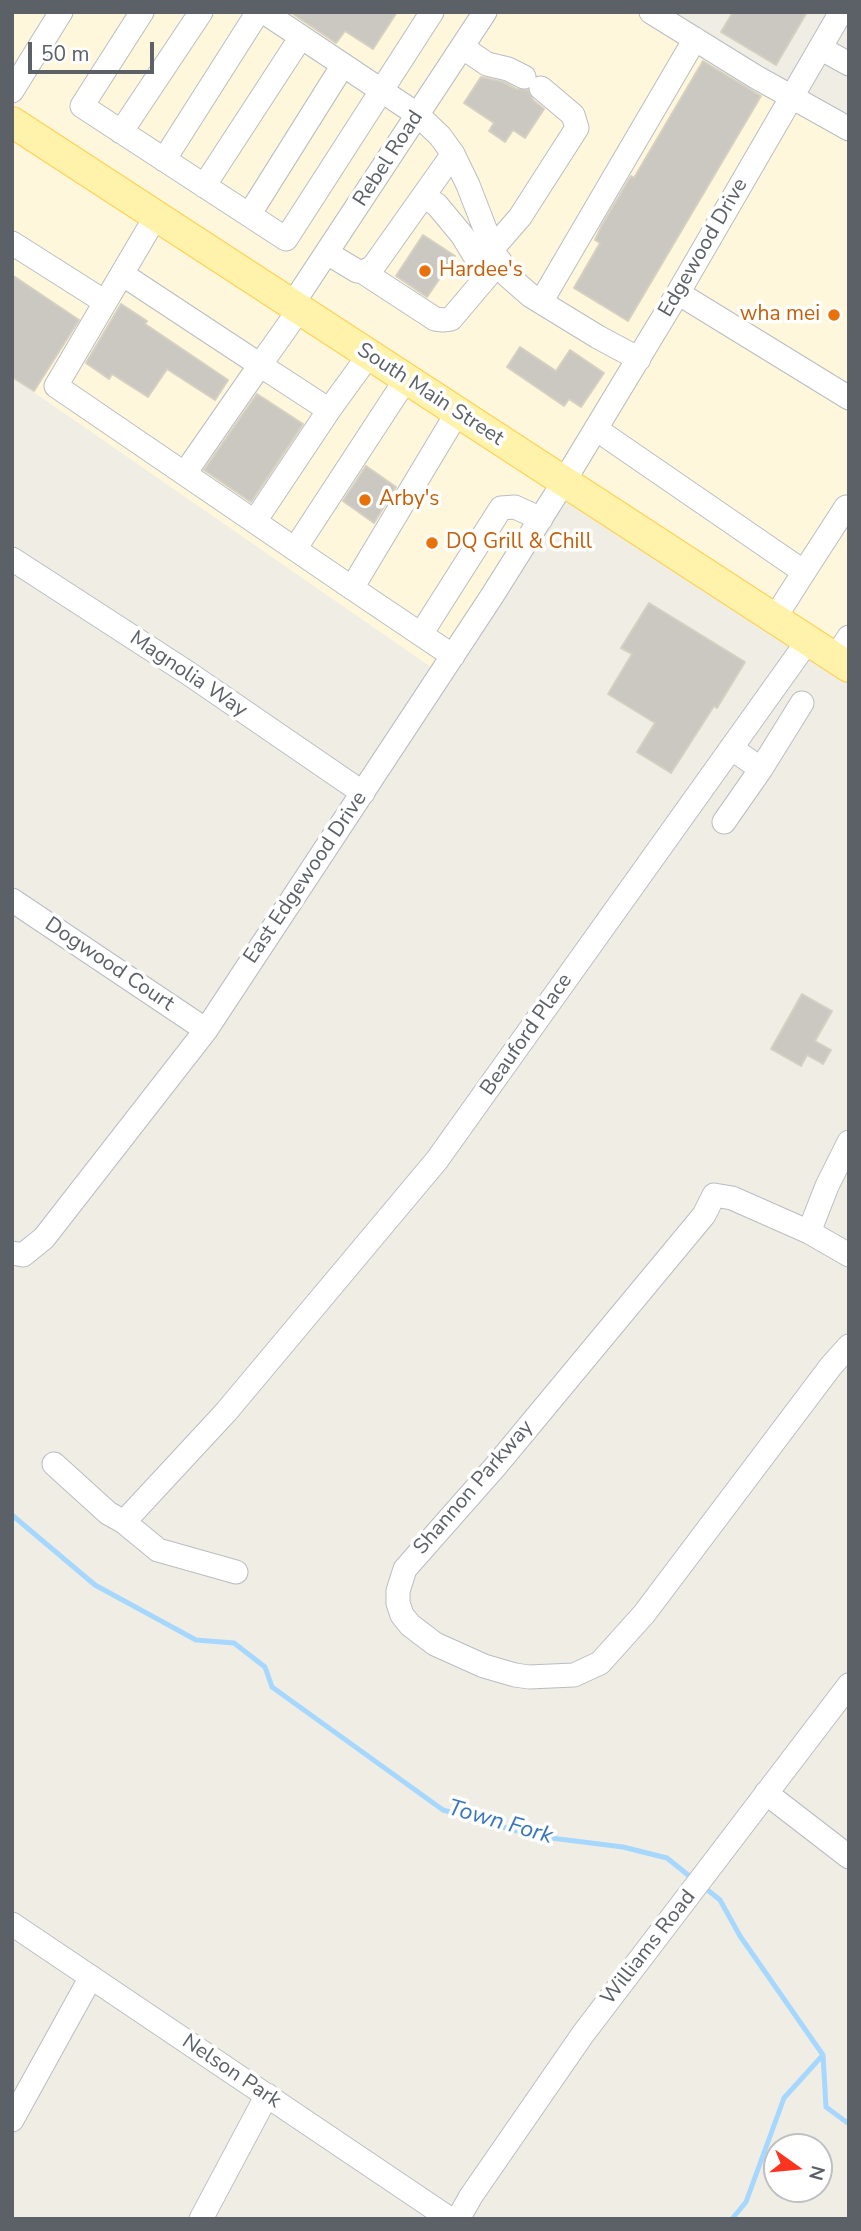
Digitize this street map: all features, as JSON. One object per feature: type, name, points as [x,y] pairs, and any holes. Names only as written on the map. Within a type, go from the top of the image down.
[{"type":"main road","name":"South Main Street","points":[[12,122],[807,642],[844,654]]},
{"type":"street","points":[[12,91],[61,12]]},
{"type":"street","points":[[142,12],[82,106],[286,239],[432,12]]},
{"type":"street","points":[[121,132],[201,12]]},
{"type":"street","points":[[164,160],[258,12]]},
{"type":"street","points":[[264,12],[418,115],[440,136],[453,154],[468,185],[493,262]]},
{"type":"street","name":"Rebel Road","points":[[185,473],[260,365],[327,253],[485,12]]},
{"type":"street","points":[[651,12],[849,129]]},
{"type":"street","name":"Edgewood Drive","points":[[563,483],[678,293],[841,12]]},
{"type":"street","points":[[204,186],[301,37]]},
{"type":"street","points":[[541,302],[695,39]]},
{"type":"street","points":[[327,253],[356,271],[363,272],[435,319],[443,320],[451,318],[493,262],[577,128],[573,115],[532,83],[508,69],[487,64],[462,47]]},
{"type":"street","points":[[820,48],[849,64]]},
{"type":"street","points":[[249,215],[343,65]]},
{"type":"street","points":[[363,272],[373,268],[453,154]]},
{"type":"street","points":[[424,196],[437,205],[462,235],[541,302],[639,359]]},
{"type":"street","points":[[156,216],[56,386],[453,656]]},
{"type":"street","points":[[12,243],[106,302]]},
{"type":"street","points":[[122,274],[329,410]]},
{"type":"street","points":[[678,293],[849,398]]},
{"type":"street","points":[[255,521],[369,355]]},
{"type":"street","points":[[295,549],[406,379]]},
{"type":"street","points":[[352,588],[457,413]]},
{"type":"street","points":[[596,429],[804,572]]},
{"type":"street","name":"East Edgewood Drive","points":[[18,1254],[44,1238],[206,1030],[453,656],[563,483]]},
{"type":"street","points":[[774,619],[848,506]]},
{"type":"street","points":[[421,634],[501,508],[515,507],[541,519]]},
{"type":"street","name":"Magnolia Way","points":[[12,559],[199,680],[363,793]]},
{"type":"street","name":"Beauford Place","points":[[124,1522],[226,1412],[437,1160],[807,642]]},
{"type":"street","points":[[724,822],[802,703]]},
{"type":"street","points":[[731,748],[761,769]]},
{"type":"street","name":"Dogwood Court","points":[[12,900],[206,1030]]},
{"type":"street","points":[[809,1232],[827,1186],[849,1142]]},
{"type":"street","name":"Shannon Parkway","points":[[849,1255],[809,1232],[733,1198],[714,1195],[695,1226],[495,1467],[405,1569],[398,1591],[402,1615],[410,1625],[435,1644],[484,1666],[514,1675],[574,1675],[600,1662],[644,1614],[831,1366],[849,1346]]},
{"type":"street","points":[[54,1464],[108,1513],[124,1522],[158,1550],[236,1572]]},
{"type":"street","name":"Williams Road","points":[[458,2219],[471,2196],[583,2034],[849,1685]]},
{"type":"street","points":[[766,1793],[849,1857]]},
{"type":"street","name":"Nelson Park","points":[[12,1924],[450,2219]]},
{"type":"street","points":[[12,2120],[91,1977]]},
{"type":"street","points":[[201,2219],[267,2095]]},
{"type":"shaded area","points":[[12,12],[664,12],[849,126],[849,669],[563,483],[441,674],[12,377]]},
{"type":"building","points":[[290,12],[397,12],[373,49],[345,31],[336,43]]},
{"type":"building","points":[[733,12],[807,12],[776,65],[721,32]]},
{"type":"building","points":[[703,61],[761,96],[628,321],[574,288],[600,243],[595,240],[602,225],[631,176],[634,178]]},
{"type":"building","points":[[481,77],[503,82],[516,89],[528,90],[533,100],[544,109],[525,138],[513,130],[505,142],[489,131],[494,123],[464,103]]},
{"type":"building","points":[[423,235],[455,256],[427,297],[396,276]]},
{"type":"building","points":[[12,275],[79,320],[34,391],[12,377]]},
{"type":"building","points":[[121,304],[147,321],[145,324],[228,380],[215,400],[167,369],[148,397],[112,374],[109,379],[86,363]]},
{"type":"building","points":[[520,347],[556,371],[570,350],[604,373],[581,407],[569,399],[564,406],[507,367]]},
{"type":"building","points":[[257,394],[303,424],[251,502],[204,470]]},
{"type":"building","points":[[366,466],[396,487],[374,523],[343,501]]},
{"type":"building","points":[[649,603],[745,662],[717,708],[714,706],[671,773],[637,752],[655,723],[608,694],[632,654],[621,648]]},
{"type":"building","points":[[802,994],[832,1011],[815,1041],[831,1050],[823,1064],[807,1055],[801,1066],[771,1049]]},
{"type":"waterway","name":"Town Fork","points":[[12,1515],[95,1585],[196,1640],[234,1643],[265,1667],[272,1687],[443,1810],[535,1836],[623,1847],[667,1858],[693,1879]]},
{"type":"waterway","name":"Town Fork","points":[[704,1887],[720,1900],[740,1936],[823,2055],[826,2107],[849,2124]]},
{"type":"waterway","points":[[732,2219],[746,2202],[784,2098],[822,2056]]},
{"type":"place","name":"Hardee's","points":[[425,271]]},
{"type":"place","name":"wha mei","points":[[834,315]]},
{"type":"place","name":"Arby's","points":[[365,500]]},
{"type":"place","name":"DQ Grill & Chill","points":[[432,543]]}]
